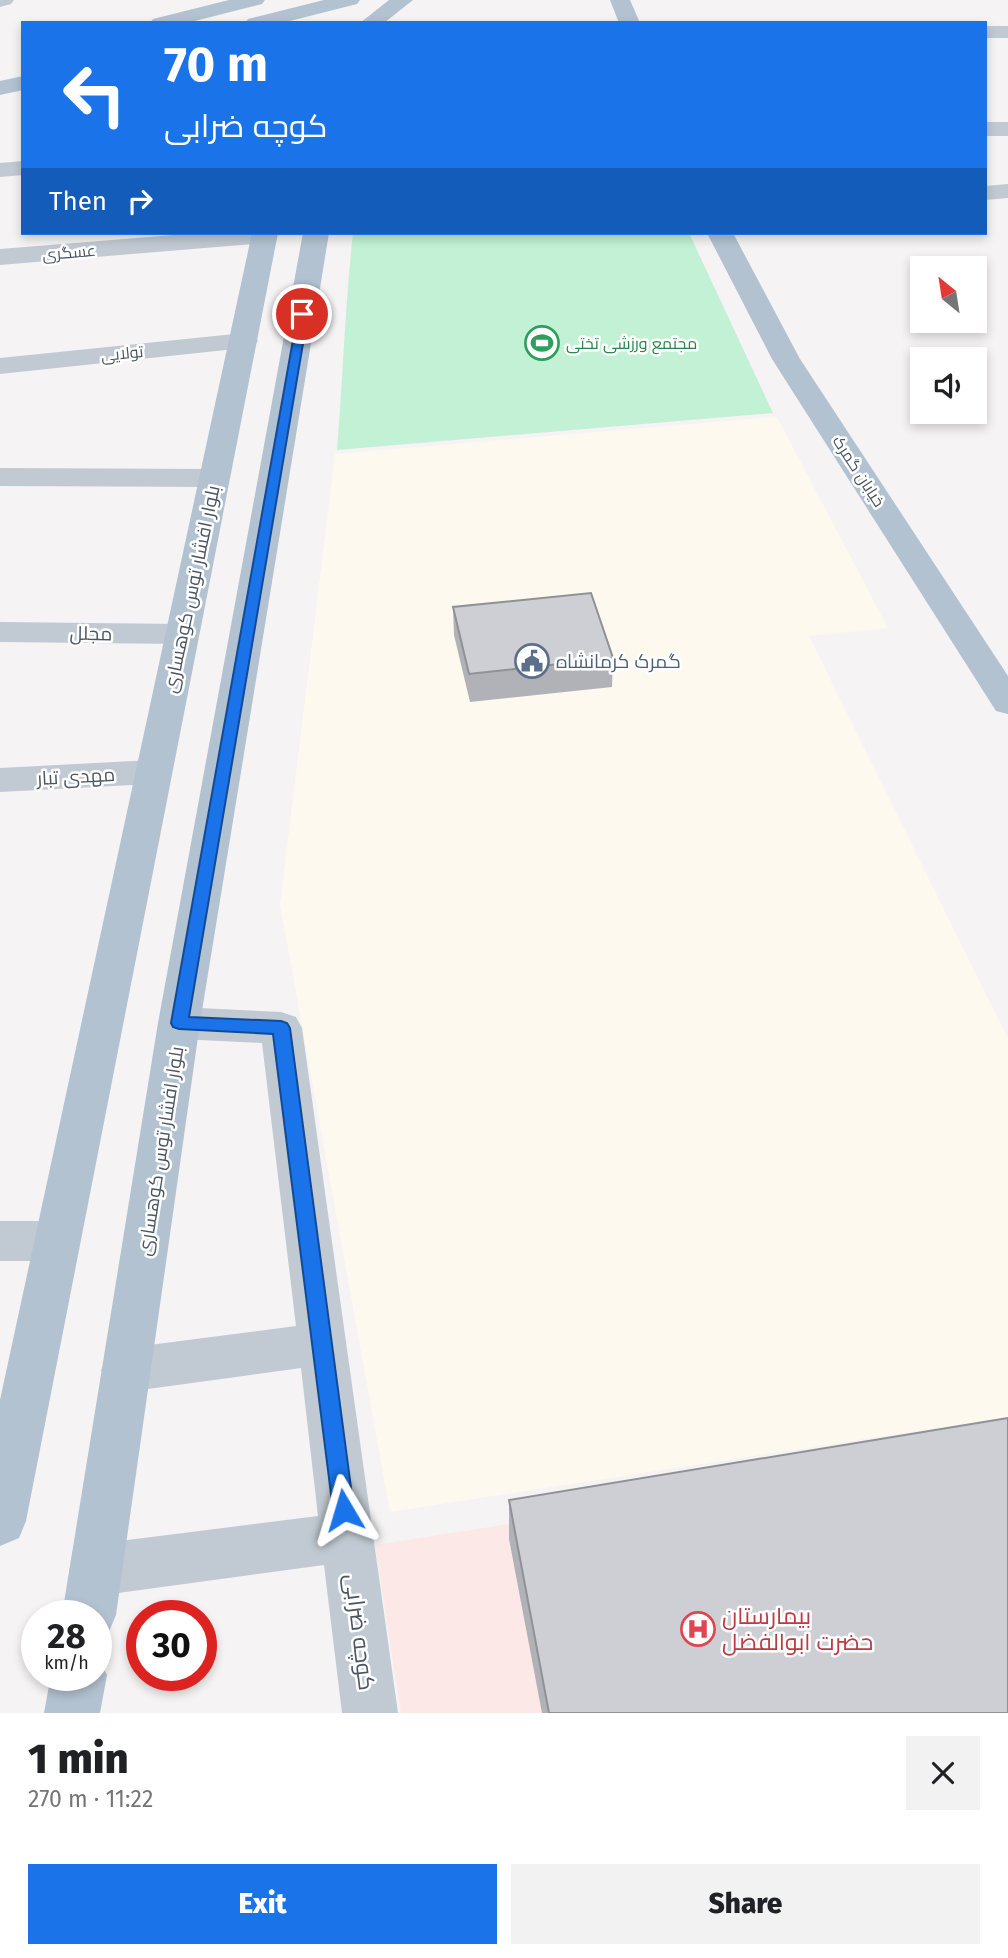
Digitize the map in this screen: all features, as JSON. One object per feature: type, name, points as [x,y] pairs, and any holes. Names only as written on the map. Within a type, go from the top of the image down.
[{"type":"main road","points":[[154,21],[197,0]]},
{"type":"main road","points":[[168,21],[255,0]]},
{"type":"main road","points":[[263,21],[352,0],[352,21]]},
{"type":"main road","points":[[373,21],[403,0]]},
{"type":"main road","points":[[620,0],[629,21]]},
{"type":"main road","points":[[0,88],[21,83]]},
{"type":"main road","name":"بلوار افشار توس کوهساری","points":[[0,1521],[152,772],[265,235]]},
{"type":"main road","name":"بلوار افشار توس کوهساری","points":[[92,1593],[179,1023],[316,235]]},
{"type":"main road","name":"خیابان گمرک","points":[[721,235],[786,359],[1008,703]]},
{"type":"main road","points":[[72,1713],[76,1691]]},
{"type":"street","points":[[987,32],[1008,32]]},
{"type":"street","points":[[987,130],[1008,129]]},
{"type":"street","points":[[0,170],[21,168]]},
{"type":"street","points":[[987,193],[1008,191]]},
{"type":"street","name":"عسگری","points":[[0,257],[253,235]]},
{"type":"street","name":"تولایی","points":[[0,366],[244,341]]},
{"type":"street","points":[[0,477],[214,478]]},
{"type":"street","name":"مجلل","points":[[0,632],[182,634]]},
{"type":"street","name":"مهدی تبار","points":[[0,780],[152,772]]},
{"type":"street","name":"کوچه ضرابی","points":[[179,1023],[281,1028],[370,1713]]},
{"type":"street","points":[[0,1241],[56,1241]]},
{"type":"street","points":[[126,1370],[322,1344]]},
{"type":"street","points":[[92,1593],[347,1537]]},
{"type":"shaded area","points":[[777,417],[888,628],[809,636],[1008,1039],[1008,1417],[390,1512],[280,904],[335,454]]},
{"type":"shaded area","name":"بیمارستان حضرت ابوالفضل","points":[[1008,1446],[1008,1713],[401,1713],[375,1545]]},
{"type":"green space","name":"مجتمع ورزشی تختی","points":[[353,235],[690,235],[773,413],[337,450]]},
{"type":"building","points":[[591,593],[613,658],[469,674],[453,607]]},
{"type":"building","name":"بیمارستان حضرت ابوالفضل","points":[[1008,1418],[1008,1713],[549,1713],[509,1500]]},
{"type":"place","name":"مجتمع ورزشی تختی","points":[[542,343]]},
{"type":"place","name":"گمرک کرمانشاه","points":[[532,661]]},
{"type":"place","name":"بیمارستان حضرت ابوالفضل","points":[[698,1629]]},
{"type":"route","points":[[302,314],[179,1023],[281,1028],[344,1510]]}]
